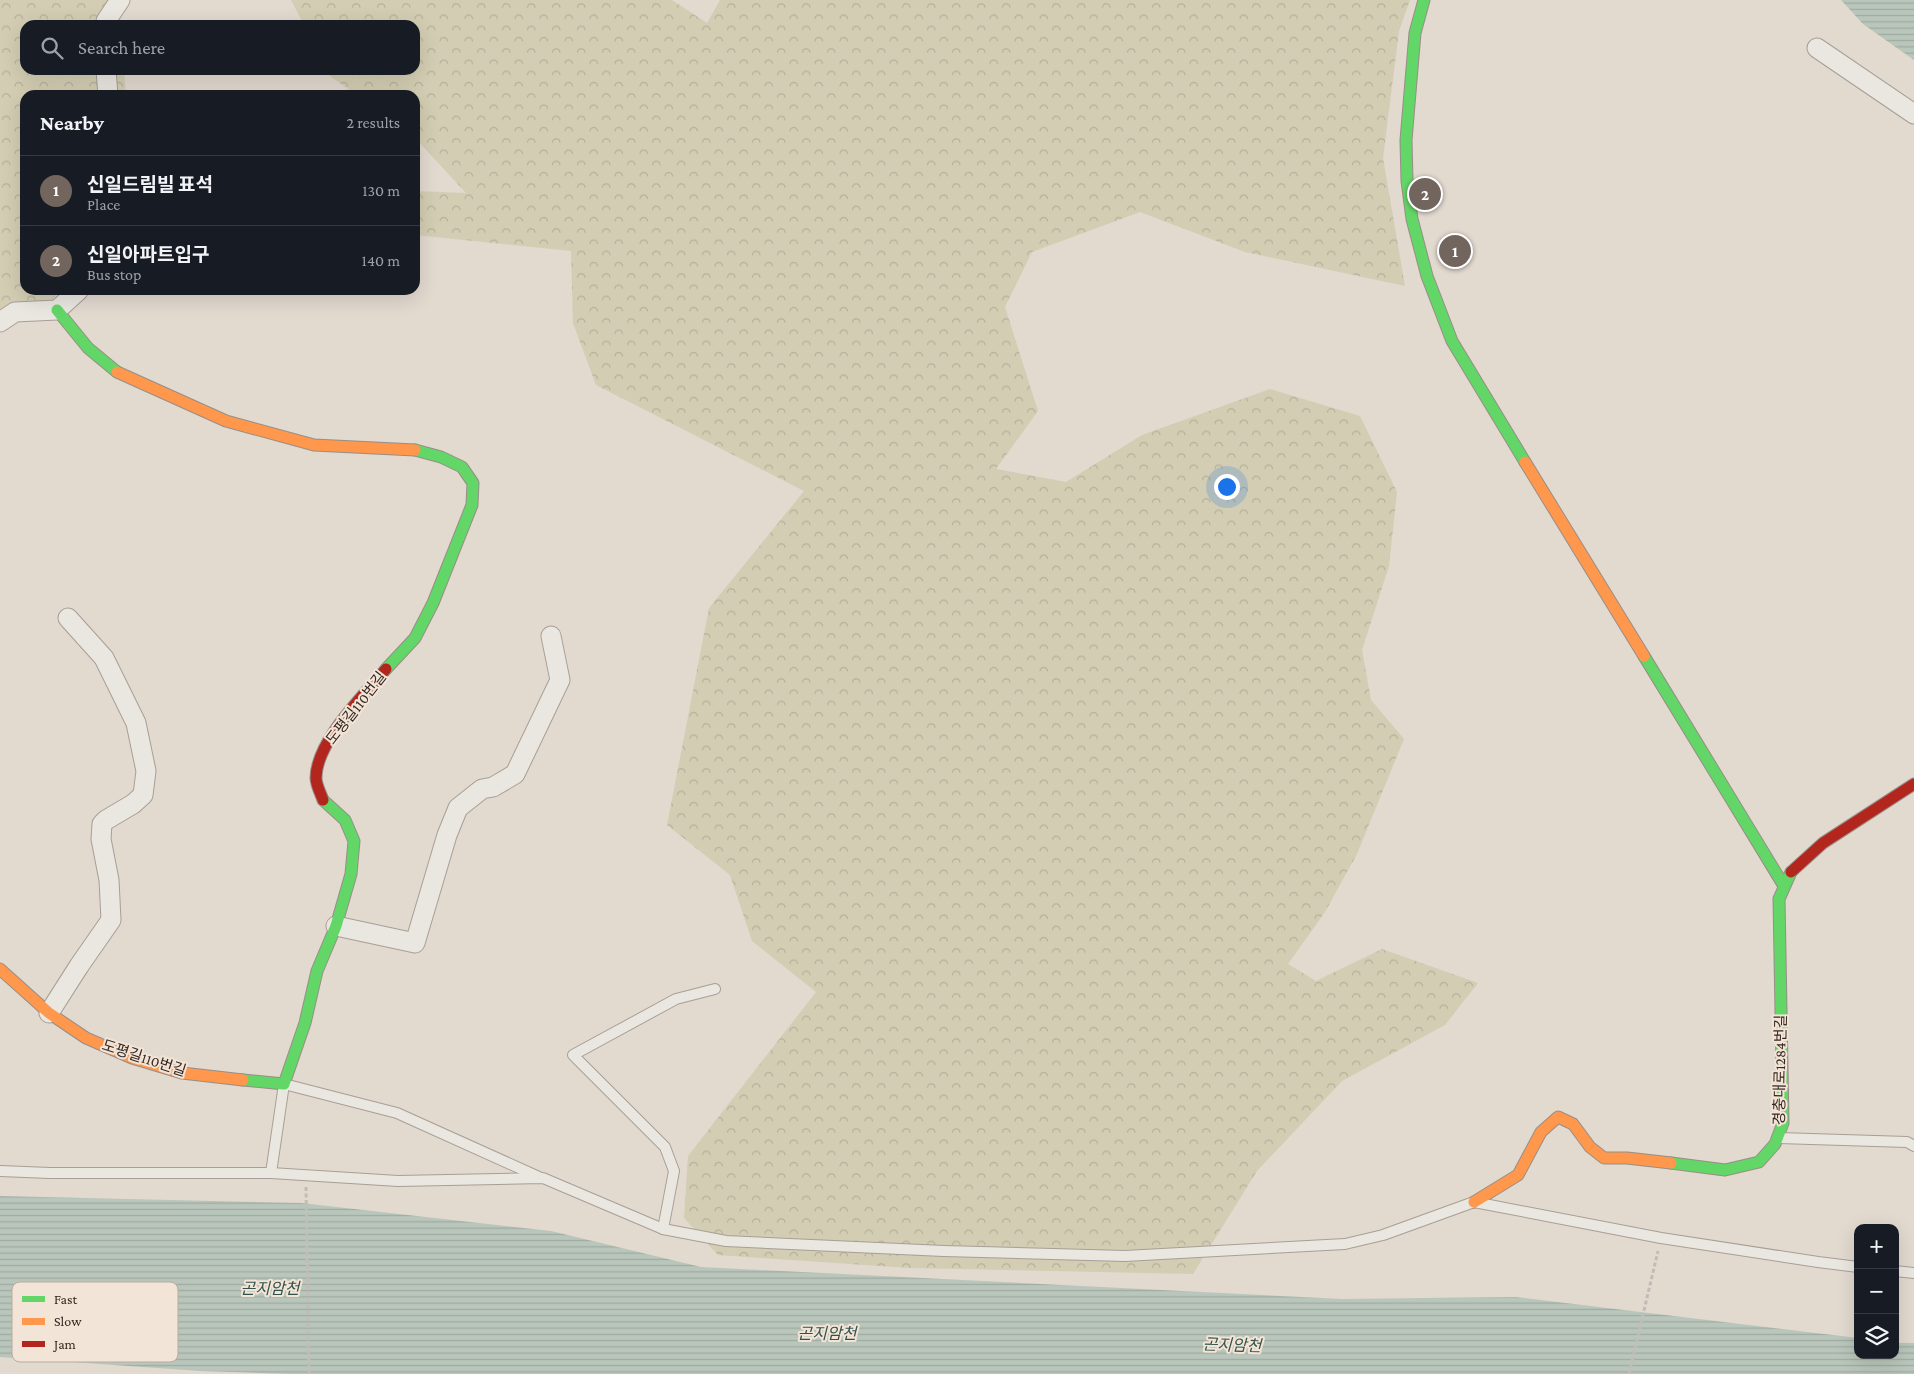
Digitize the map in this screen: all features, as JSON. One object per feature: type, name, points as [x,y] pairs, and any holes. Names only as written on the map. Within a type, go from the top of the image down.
[{"type":"street","points":[[107,20],[120,0]]},
{"type":"street","points":[[1424,0],[1414,42],[1406,140],[1407,181],[1412,219],[1427,276],[1452,341],[1784,886]]},
{"type":"street","points":[[1817,48],[1914,114]]},
{"type":"street","points":[[106,75],[108,90]]},
{"type":"street","points":[[0,322],[15,312],[57,310],[74,295]]},
{"type":"street","name":"도평길110번길","points":[[0,969],[49,1013],[86,1038],[132,1058],[182,1073],[284,1084],[305,1024],[318,970],[336,926],[351,874],[354,841],[345,820],[324,800],[316,779],[322,751],[338,726],[415,638],[434,604],[472,505],[473,483],[462,467],[441,457],[415,450],[314,445],[226,422],[117,372],[88,348],[57,310]]},
{"type":"street","points":[[49,1013],[111,920],[109,880],[101,838],[102,824],[133,804],[143,795],[146,771],[143,748],[136,723],[104,658],[68,618]]},
{"type":"street","points":[[336,926],[415,943],[447,835],[458,808],[482,789],[493,787],[515,774],[560,680],[551,636]]},
{"type":"street","name":"경충대로1284번길","points":[[1474,1202],[1518,1175],[1541,1132],[1558,1118],[1573,1124],[1590,1147],[1604,1158],[1627,1158],[1725,1170],[1759,1162],[1776,1144],[1783,1124],[1779,899],[1789,873],[1823,842],[1914,784]]},
{"type":"lane","points":[[663,1229],[674,1171],[666,1148],[573,1055],[676,1000],[715,988]]},
{"type":"lane","points":[[271,1173],[284,1084],[398,1113],[663,1229],[726,1241],[944,1252],[1125,1256],[1345,1244],[1383,1235],[1474,1202],[1661,1238],[1854,1266]]},
{"type":"lane","points":[[1778,1138],[1907,1142],[1914,1146]]},
{"type":"lane","points":[[0,1171],[50,1174],[271,1173],[398,1181],[543,1178]]},
{"type":"lane","points":[[1899,1271],[1914,1273]]},
{"type":"path","points":[[306,1174],[309,1374]]},
{"type":"path","points":[[1629,1374],[1661,1238]]},
{"type":"green space","points":[[0,0],[119,0],[121,20],[20,20],[20,75],[124,75],[126,90],[20,90],[20,295],[56,295],[34,317],[0,310]]},
{"type":"green space","points":[[291,0],[672,0],[707,23],[720,0],[1410,0],[1399,31],[1383,158],[1405,286],[1245,252],[1140,212],[1032,252],[1005,307],[1038,411],[996,469],[1066,482],[1142,435],[1270,389],[1360,416],[1397,492],[1389,566],[1362,650],[1371,700],[1404,739],[1357,854],[1325,912],[1288,964],[1316,981],[1382,949],[1478,983],[1445,1025],[1342,1081],[1257,1171],[1193,1274],[909,1268],[718,1255],[684,1218],[688,1156],[816,992],[752,941],[730,875],[667,825],[709,608],[804,491],[596,385],[573,323],[571,251],[420,236],[420,191],[466,193],[420,143],[420,90],[349,90],[330,75],[420,75],[420,20],[301,20]]},
{"type":"water","points":[[1841,0],[1914,0],[1914,60],[1863,24]]},
{"type":"water","name":"곤지암천","points":[[0,1196],[301,1203],[551,1231],[701,1267],[1342,1299],[1516,1297],[1854,1338],[1854,1359],[1899,1359],[1899,1343],[1914,1343],[1914,1374],[291,1374],[200,1371],[71,1362],[178,1362],[178,1282],[12,1282],[12,1358],[0,1357]]},
{"type":"traffic: fast","points":[[1424,0],[1415,33],[1406,140],[1407,181],[1412,219],[1427,276],[1452,341],[1525,462]]},
{"type":"traffic: fast","points":[[57,310],[88,348],[117,372]]},
{"type":"traffic: fast","points":[[386,669],[415,638],[433,603],[472,505],[473,483],[462,467],[441,457],[415,450]]},
{"type":"traffic: fast","points":[[1644,656],[1784,886]]},
{"type":"traffic: fast","points":[[243,1080],[284,1084],[305,1023],[317,971],[336,926],[351,874],[354,841],[345,820],[323,800]]},
{"type":"traffic: fast","points":[[1671,1163],[1725,1170],[1759,1162],[1775,1144],[1783,1123],[1779,899],[1791,872]]},
{"type":"traffic: slow","points":[[117,372],[226,421],[314,445],[415,450]]},
{"type":"traffic: slow","points":[[1525,462],[1644,656]]},
{"type":"traffic: slow","points":[[0,969],[49,1013],[86,1038],[132,1058],[182,1073],[243,1080]]},
{"type":"traffic: slow","points":[[1474,1202],[1518,1175],[1541,1132],[1558,1117],[1573,1124],[1590,1147],[1604,1158],[1627,1158],[1671,1163]]},
{"type":"traffic: jam","points":[[323,800],[316,778],[318,764],[324,750],[342,720],[386,669]]},
{"type":"traffic: jam","points":[[1791,872],[1823,843],[1914,784]]},
{"type":"place","name":"신일아파트입구","points":[[1425,194]]},
{"type":"place","name":"신일드림빌 표석","points":[[1455,251]]}]
